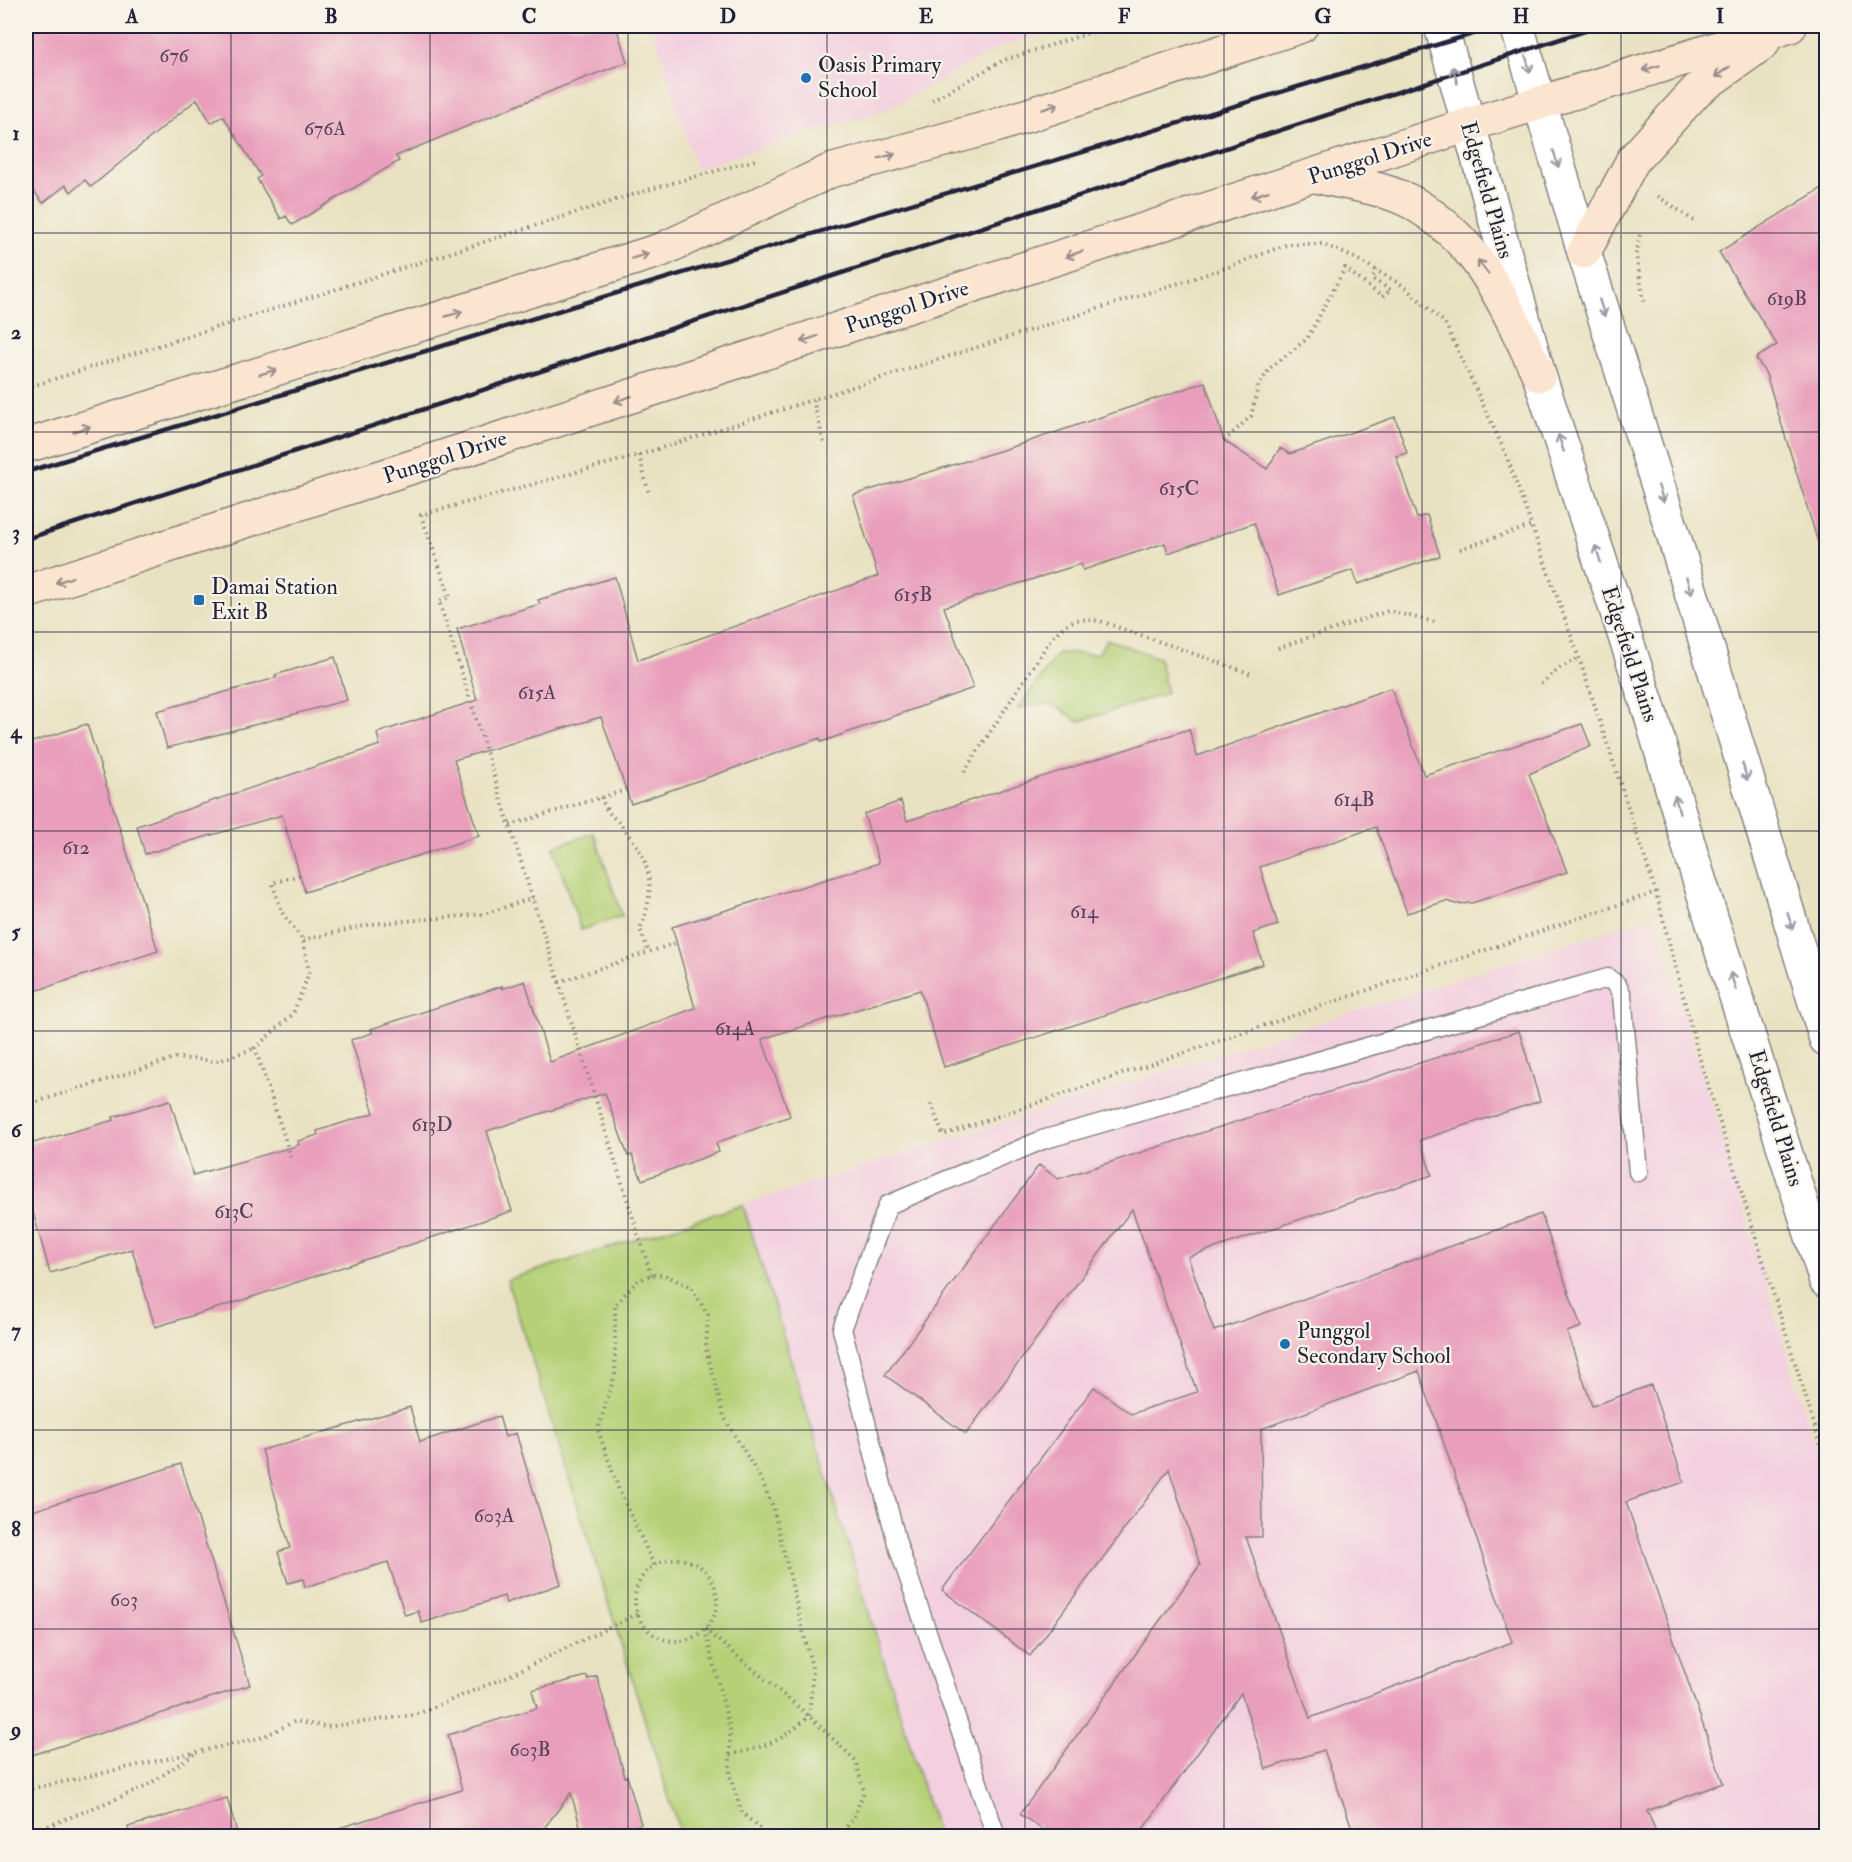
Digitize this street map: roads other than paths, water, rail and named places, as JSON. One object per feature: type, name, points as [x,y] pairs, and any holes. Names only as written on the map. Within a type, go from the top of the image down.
[{"type":"street","points":[[1222,50],[1250,26]]},
{"type":"street","points":[[26,446],[661,250],[830,171],[995,126],[1301,26]]},
{"type":"street","name":"Edgefield Plains","points":[[1442,26],[1539,375],[1649,709],[1694,860],[1827,1281]]},
{"type":"street","points":[[1517,26],[1584,252],[1672,530],[1827,1039]]},
{"type":"street","points":[[1584,252],[1633,160],[1676,109],[1696,90],[1789,26]]},
{"type":"street","name":"Punggol Drive","points":[[26,592],[1468,125],[1789,26]]},
{"type":"street","points":[[1316,176],[1376,189],[1413,203],[1460,237],[1493,280],[1539,375]]},
{"type":"lane","points":[[996,1836],[897,1543],[842,1329],[888,1204],[1042,1140],[1608,978],[1617,985],[1622,995],[1638,1172]]},
{"type":"railway","points":[[26,472],[1499,26]]},
{"type":"railway","points":[[26,539],[1600,26]]},
{"type":"place","name":"Oasis Primary School","points":[[806,78]]},
{"type":"place","name":"Damai Station Exit B","points":[[199,600]]},
{"type":"place","name":"Punggol Secondary School","points":[[1285,1344]]}]
